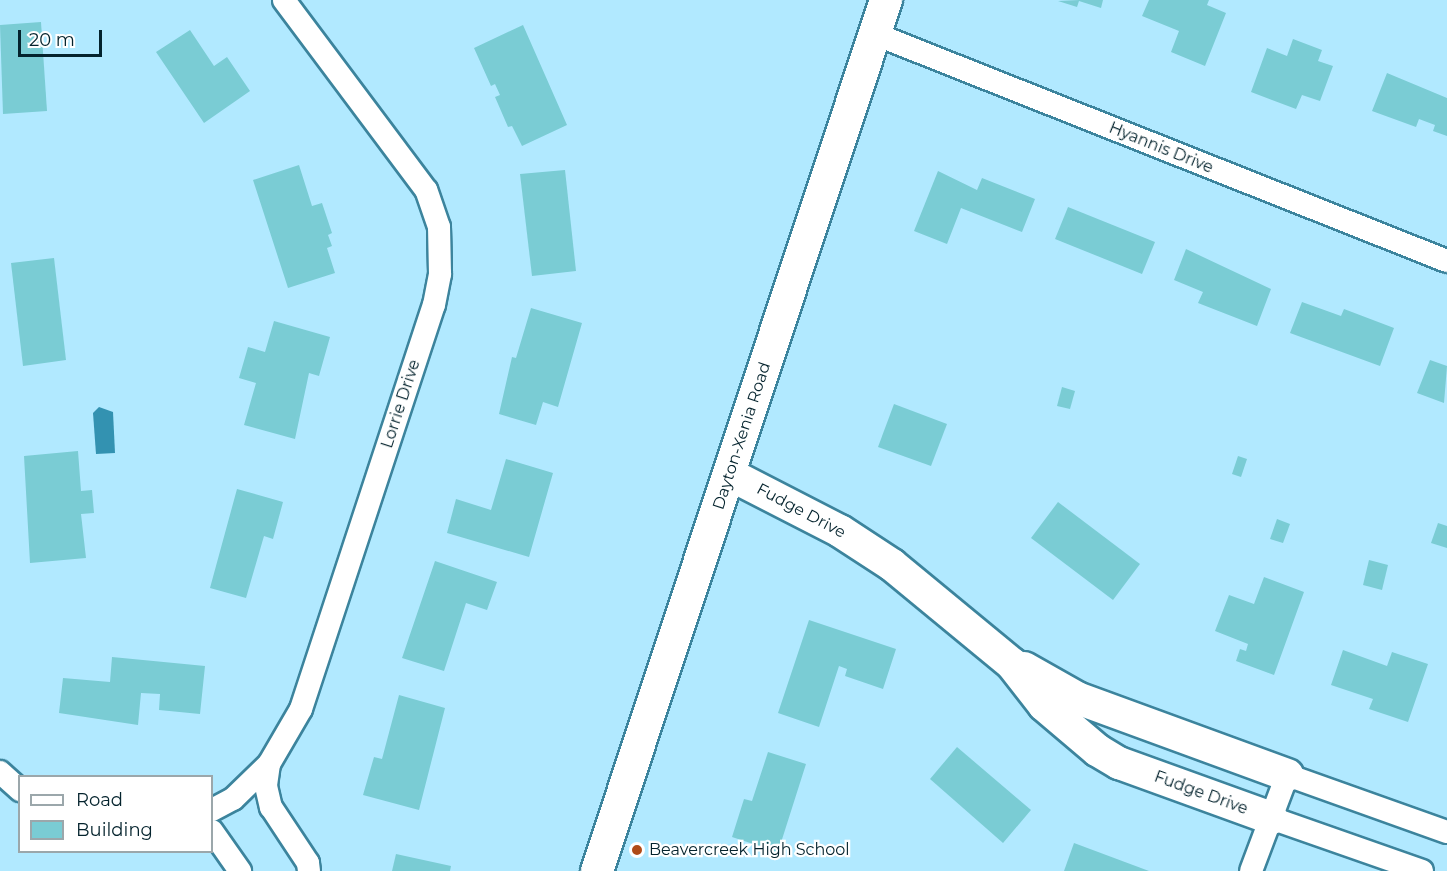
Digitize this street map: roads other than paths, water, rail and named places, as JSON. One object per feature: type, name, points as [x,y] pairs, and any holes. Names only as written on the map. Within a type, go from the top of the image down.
[{"type":"street","name":"Lorrie Drive","points":[[213,809],[233,799],[269,764],[301,709],[434,305],[441,261],[433,207],[415,172],[284,0]]},
{"type":"street","name":"Dayton-Xenia Road","points":[[597,871],[886,0]]},
{"type":"street","name":"Hyannis Drive","points":[[875,34],[1447,261]]},
{"type":"street","name":"Fudge Drive","points":[[729,474],[840,531],[892,565],[1012,664],[1077,698],[1447,832]]},
{"type":"street","name":"Fudge Drive","points":[[1012,664],[1044,705],[1096,750],[1119,763],[1422,871]]},
{"type":"street","points":[[269,764],[266,786],[271,807],[308,863],[309,871]]},
{"type":"street","points":[[0,772],[18,788]]},
{"type":"street","points":[[1251,871],[1287,775]]},
{"type":"street","points":[[213,832],[240,871]]},
{"type":"water","points":[[99,407],[113,412],[115,453],[96,454],[93,413]]},
{"type":"place","name":"Beavercreek High School","points":[[637,850]]}]
